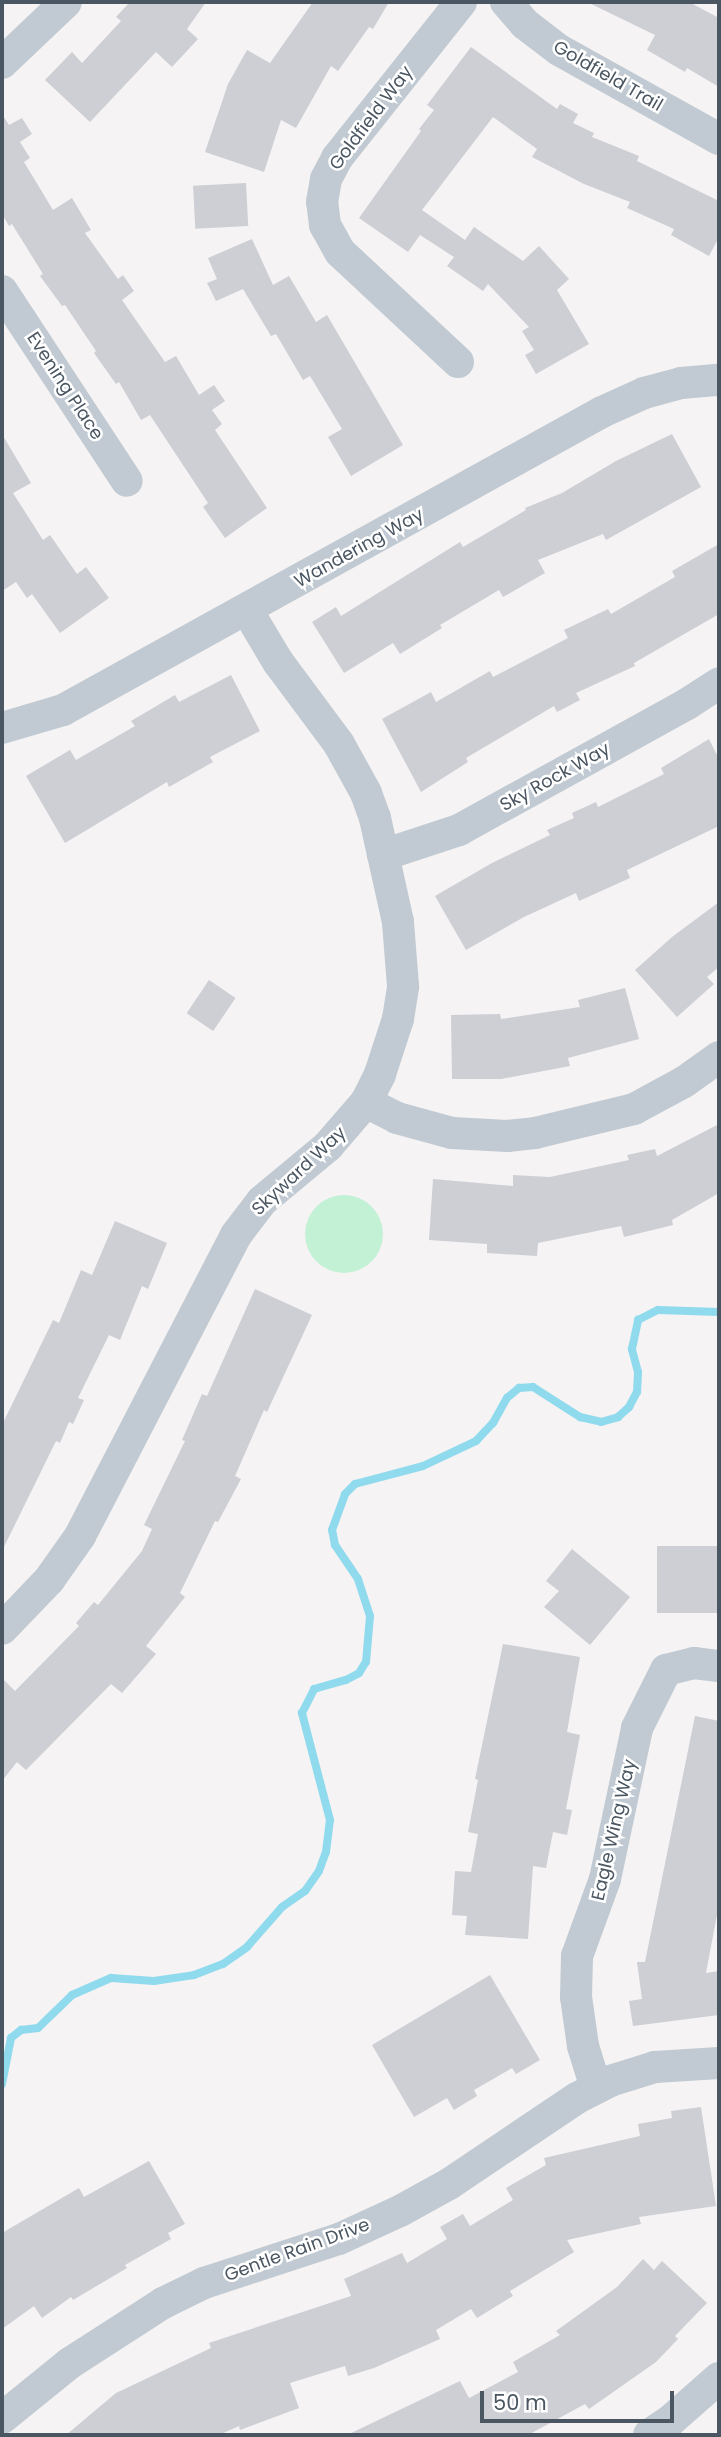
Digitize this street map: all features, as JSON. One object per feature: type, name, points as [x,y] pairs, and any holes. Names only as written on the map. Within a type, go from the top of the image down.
[{"type":"street","points":[[2,63],[66,2]]},
{"type":"street","name":"Goldfield Way","points":[[458,362],[340,252],[325,225],[322,202],[326,179],[337,159],[461,2]]},
{"type":"street","name":"Goldfield Trail","points":[[506,2],[525,24],[559,50],[719,139]]},
{"type":"street","name":"Evening Place","points":[[2,291],[127,481]]},
{"type":"street","name":"Wandering Way","points":[[2,728],[63,710],[602,412],[644,393],[681,383],[719,380]]},
{"type":"street","name":"Skyward Way","points":[[2,1629],[49,1580],[80,1535],[236,1235],[262,1201],[328,1146],[366,1102],[388,1051],[403,986],[398,922],[375,818],[355,770],[278,662],[247,610]]},
{"type":"street","name":"Sky Rock Way","points":[[383,855],[459,830],[687,704],[719,683]]},
{"type":"street","points":[[366,1102],[397,1118],[452,1133],[507,1136],[535,1133],[634,1109],[684,1082],[719,1057]]},
{"type":"street","name":"Eagle Wing Way","points":[[596,2088],[583,2046],[576,1997],[577,1956],[606,1879],[637,1728],[666,1670],[694,1663],[719,1666]]},
{"type":"street","name":"Gentle Rain Drive","points":[[2,2418],[70,2363],[163,2303],[204,2283],[339,2239],[400,2211],[449,2184],[596,2088],[655,2067],[719,2063]]},
{"type":"street","points":[[649,2435],[670,2421],[719,2378]]},
{"type":"green space","points":[[344,1195],[359,1198],[371,1207],[380,1219],[383,1234],[380,1249],[371,1261],[359,1270],[344,1273],[329,1270],[317,1261],[308,1249],[305,1234],[308,1219],[317,1207],[329,1198]]},
{"type":"building","points":[[130,2],[206,2],[187,29],[198,39],[172,67],[156,52],[90,122],[45,80],[72,52],[82,63],[121,21],[116,17]]},
{"type":"building","points":[[313,2],[389,2],[373,29],[369,27],[338,71],[331,66],[296,128],[281,120],[264,172],[205,152],[228,84],[247,50],[270,63]]},
{"type":"building","points":[[587,2],[689,2],[719,18],[719,87],[687,68],[685,72],[647,50],[655,35]]},
{"type":"building","points":[[471,47],[557,109],[560,104],[578,114],[573,123],[594,133],[592,137],[639,156],[637,161],[719,201],[719,237],[709,256],[671,235],[674,229],[627,208],[630,202],[584,184],[532,157],[537,149],[493,117],[422,210],[465,240],[474,227],[523,261],[539,246],[569,279],[557,290],[589,344],[536,374],[525,355],[534,350],[522,331],[529,327],[488,284],[483,291],[447,266],[454,257],[420,235],[408,252],[359,218],[434,110],[427,105]]},
{"type":"building","points":[[2,114],[9,125],[22,118],[32,134],[20,142],[30,158],[24,162],[53,210],[72,198],[91,230],[85,233],[118,279],[123,275],[134,291],[122,300],[165,362],[176,356],[199,395],[214,385],[225,401],[212,410],[222,424],[215,430],[267,508],[225,538],[203,507],[208,503],[150,415],[141,420],[119,382],[116,384],[94,353],[96,351],[65,305],[62,306],[40,276],[43,274],[12,224],[9,226],[2,214]]},
{"type":"building","points":[[246,183],[248,226],[195,229],[193,186]]},
{"type":"building","points":[[252,239],[273,285],[289,276],[316,322],[327,315],[403,445],[351,476],[328,437],[342,429],[310,376],[303,380],[276,334],[271,336],[243,289],[216,301],[207,283],[217,279],[208,258]]},
{"type":"building","points":[[2,434],[31,483],[13,493],[43,540],[50,535],[77,574],[86,567],[109,598],[60,633],[32,594],[27,598],[16,582],[2,591]]},
{"type":"building","points":[[672,434],[701,487],[606,540],[603,534],[538,560],[545,573],[503,597],[499,590],[440,625],[442,628],[400,654],[393,643],[344,673],[312,622],[336,607],[341,616],[460,542],[463,547],[526,510],[525,508],[562,493],[616,461]]},
{"type":"building","points":[[719,544],[719,614],[634,663],[635,666],[576,693],[580,700],[557,712],[554,706],[466,758],[468,762],[421,792],[382,719],[431,692],[436,702],[490,671],[493,677],[568,638],[564,630],[608,609],[611,614],[675,577],[672,571]]},
{"type":"building","points":[[231,675],[260,731],[210,757],[213,762],[169,787],[167,782],[65,843],[26,776],[70,750],[76,760],[135,726],[131,721],[175,695],[179,702]]},
{"type":"building","points":[[709,739],[719,759],[719,826],[627,870],[630,878],[579,901],[576,893],[524,917],[466,950],[435,896],[492,863],[550,835],[547,830],[574,818],[572,813],[596,802],[598,807],[664,774],[661,768]]},
{"type":"building","points":[[719,902],[719,967],[707,977],[714,984],[677,1017],[635,970],[672,937]]},
{"type":"building","points":[[209,980],[236,998],[213,1031],[187,1013]]},
{"type":"building","points":[[625,988],[639,1039],[568,1058],[570,1066],[501,1079],[452,1079],[451,1015],[500,1014],[501,1019],[580,1007],[578,1000]]},
{"type":"building","points":[[719,1124],[719,1193],[672,1220],[673,1225],[624,1237],[621,1226],[538,1243],[537,1256],[487,1253],[487,1244],[429,1240],[433,1179],[513,1186],[513,1175],[550,1177],[629,1160],[627,1155],[655,1149],[657,1156]]},
{"type":"building","points":[[115,1221],[167,1243],[148,1289],[142,1286],[120,1340],[109,1335],[78,1398],[84,1400],[73,1424],[69,1422],[60,1443],[56,1441],[2,1551],[2,1425],[53,1320],[59,1323],[81,1270],[92,1275]]},
{"type":"building","points":[[255,1289],[312,1315],[267,1412],[264,1410],[235,1476],[241,1479],[218,1522],[215,1521],[180,1593],[185,1597],[146,1646],[156,1654],[122,1693],[111,1684],[26,1770],[17,1762],[2,1781],[2,1678],[15,1691],[79,1626],[76,1623],[94,1602],[98,1605],[142,1551],[152,1529],[144,1525],[185,1441],[182,1440],[202,1394],[207,1396]]},
{"type":"building","points":[[657,1546],[719,1546],[719,1613],[657,1613]]},
{"type":"building","points":[[572,1549],[630,1597],[590,1645],[544,1607],[559,1591],[546,1581]]},
{"type":"building","points":[[503,1644],[580,1657],[567,1732],[580,1735],[566,1809],[572,1810],[567,1835],[553,1832],[546,1868],[533,1866],[528,1939],[465,1935],[467,1916],[452,1915],[455,1871],[471,1872],[478,1834],[468,1832],[478,1780],[475,1779]]},
{"type":"building","points":[[695,1716],[719,1721],[719,1904],[706,1973],[719,1971],[719,2015],[633,2026],[629,2001],[642,1999],[637,1962],[645,1962]]},
{"type":"building","points":[[490,1975],[540,2060],[516,2074],[512,2068],[474,2090],[477,2096],[454,2110],[447,2098],[414,2117],[372,2045]]},
{"type":"building","points":[[701,2107],[716,2206],[639,2217],[641,2224],[567,2240],[574,2252],[510,2291],[513,2296],[477,2318],[471,2309],[436,2330],[440,2339],[374,2368],[348,2376],[345,2366],[290,2383],[299,2408],[240,2430],[239,2426],[219,2435],[66,2435],[116,2393],[211,2348],[209,2343],[351,2296],[344,2279],[402,2253],[407,2263],[447,2239],[440,2227],[463,2214],[470,2226],[513,2200],[506,2188],[546,2165],[544,2158],[640,2136],[638,2124],[672,2118],[671,2111]]},
{"type":"building","points":[[149,2161],[185,2224],[168,2233],[171,2239],[125,2265],[127,2268],[73,2300],[71,2297],[42,2318],[34,2306],[2,2329],[2,2233],[79,2188],[84,2197]]},
{"type":"building","points":[[643,2259],[654,2270],[662,2261],[707,2303],[675,2336],[678,2339],[656,2362],[589,2409],[585,2404],[528,2435],[347,2435],[460,2381],[469,2398],[518,2372],[513,2362],[560,2335],[556,2331],[617,2287]]},
{"type":"waterway","points":[[2,2084],[11,2038],[21,2030],[38,2028],[72,1995],[111,1978],[154,1981],[194,1975],[223,1964],[247,1947],[282,1907],[305,1891],[319,1871],[326,1852],[330,1820],[302,1713],[314,1689],[346,1680],[359,1673],[366,1662],[370,1616],[358,1579],[335,1545],[332,1530],[345,1494],[355,1484],[423,1466],[476,1441],[493,1423],[507,1398],[519,1388],[533,1387],[580,1417],[601,1422],[618,1417],[629,1407],[637,1392],[638,1372],[632,1349],[638,1320],[658,1310],[719,1312]]}]
